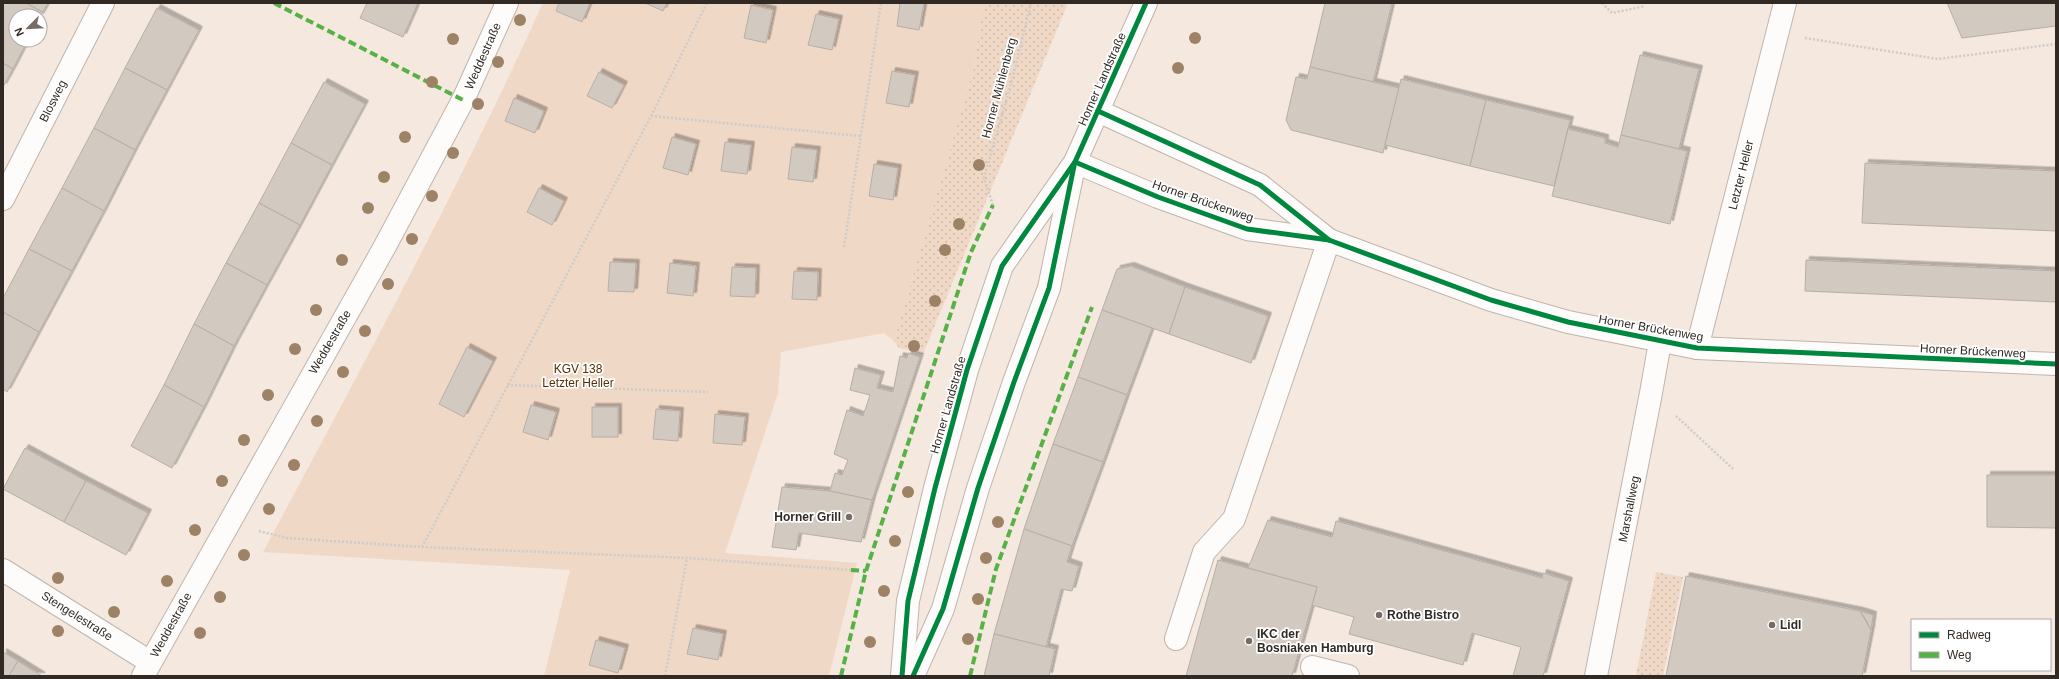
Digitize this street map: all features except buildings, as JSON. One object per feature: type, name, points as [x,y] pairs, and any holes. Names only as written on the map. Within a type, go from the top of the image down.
[{"type":"street","name":"Blosweg","points":[[3,199],[103,3]]},
{"type":"street","name":"Weddestraße","points":[[147,669],[227,524],[384,248],[463,100],[507,3]]},
{"type":"street","name":"Horner Landstraße","points":[[902,676],[908,601],[935,488],[967,370],[1002,266],[1075,162],[1146,3]]},
{"type":"street","name":"Letzter Heller","points":[[1697,348],[1785,3]]},
{"type":"street","name":"Horner Brückenweg","points":[[1098,111],[1260,185],[1329,240]]},
{"type":"street","name":"Horner Landstraße","points":[[913,676],[943,609],[978,488],[1014,382],[1050,288],[1075,162]]},
{"type":"street","name":"Horner Brückenweg","points":[[1075,162],[1158,197],[1247,229],[1329,240],[1492,300],[1568,322],[1660,342],[1697,348],[2056,364]]},
{"type":"street","points":[[1176,639],[1204,552],[1234,519],[1329,240]]},
{"type":"street","name":"Marshallweg","points":[[1596,676],[1660,342]]},
{"type":"street","name":"Stengelestraße","points":[[3,570],[147,669]]},
{"type":"street","points":[[1312,667],[1348,676]]},
{"type":"path","points":[[422,547],[651,116],[707,3]]},
{"type":"path","points":[[844,247],[881,3]]},
{"type":"path","points":[[1602,3],[1612,13],[1645,6]]},
{"type":"path","points":[[1777,33],[1938,59],[2056,44]]},
{"type":"path","points":[[651,116],[860,136]]},
{"type":"path","points":[[507,385],[708,392]]},
{"type":"path","points":[[1651,393],[1733,469]]},
{"type":"path","points":[[227,524],[287,538],[422,547],[687,558],[851,570]]},
{"type":"path","points":[[665,676],[687,558]]},
{"type":"green space","name":"KGV 138 Letzter Heller","points":[[543,3],[984,3],[974,68],[894,341],[884,333],[781,352],[778,393],[725,553],[857,563],[829,676],[544,676],[570,570],[263,552],[408,280],[511,73]]},
{"type":"green space","points":[[984,3],[1068,3],[923,354],[899,348],[894,341],[974,68]]},
{"type":"green space","points":[[1656,572],[1683,577],[1663,676],[1636,676]]},
{"type":"marked path","points":[[274,3],[463,100]]},
{"type":"marked path","points":[[841,676],[866,571],[971,252],[993,205]]},
{"type":"marked path","points":[[970,676],[996,569],[1092,307]]},
{"type":"marked path","points":[[851,570],[866,571]]},
{"type":"cycle path","points":[[902,676],[908,601],[935,488],[967,370],[1002,266],[1075,162],[1146,3]]},
{"type":"cycle path","points":[[1098,111],[1260,185],[1329,240]]},
{"type":"cycle path","points":[[1075,162],[1158,197],[1247,229],[1329,240],[1491,300],[1568,322],[1697,348],[2056,364]]},
{"type":"cycle path","points":[[913,676],[943,609],[978,488],[1014,382],[1049,288],[1074,166]]},
{"type":"place","name":"Horner Grill","points":[[849,517]]},
{"type":"place","name":"Rothe Bistro","points":[[1379,615]]},
{"type":"place","name":"Lidl","points":[[1772,625]]},
{"type":"place","name":"IKC der Bosniaken Hamburg","points":[[1249,641]]}]
